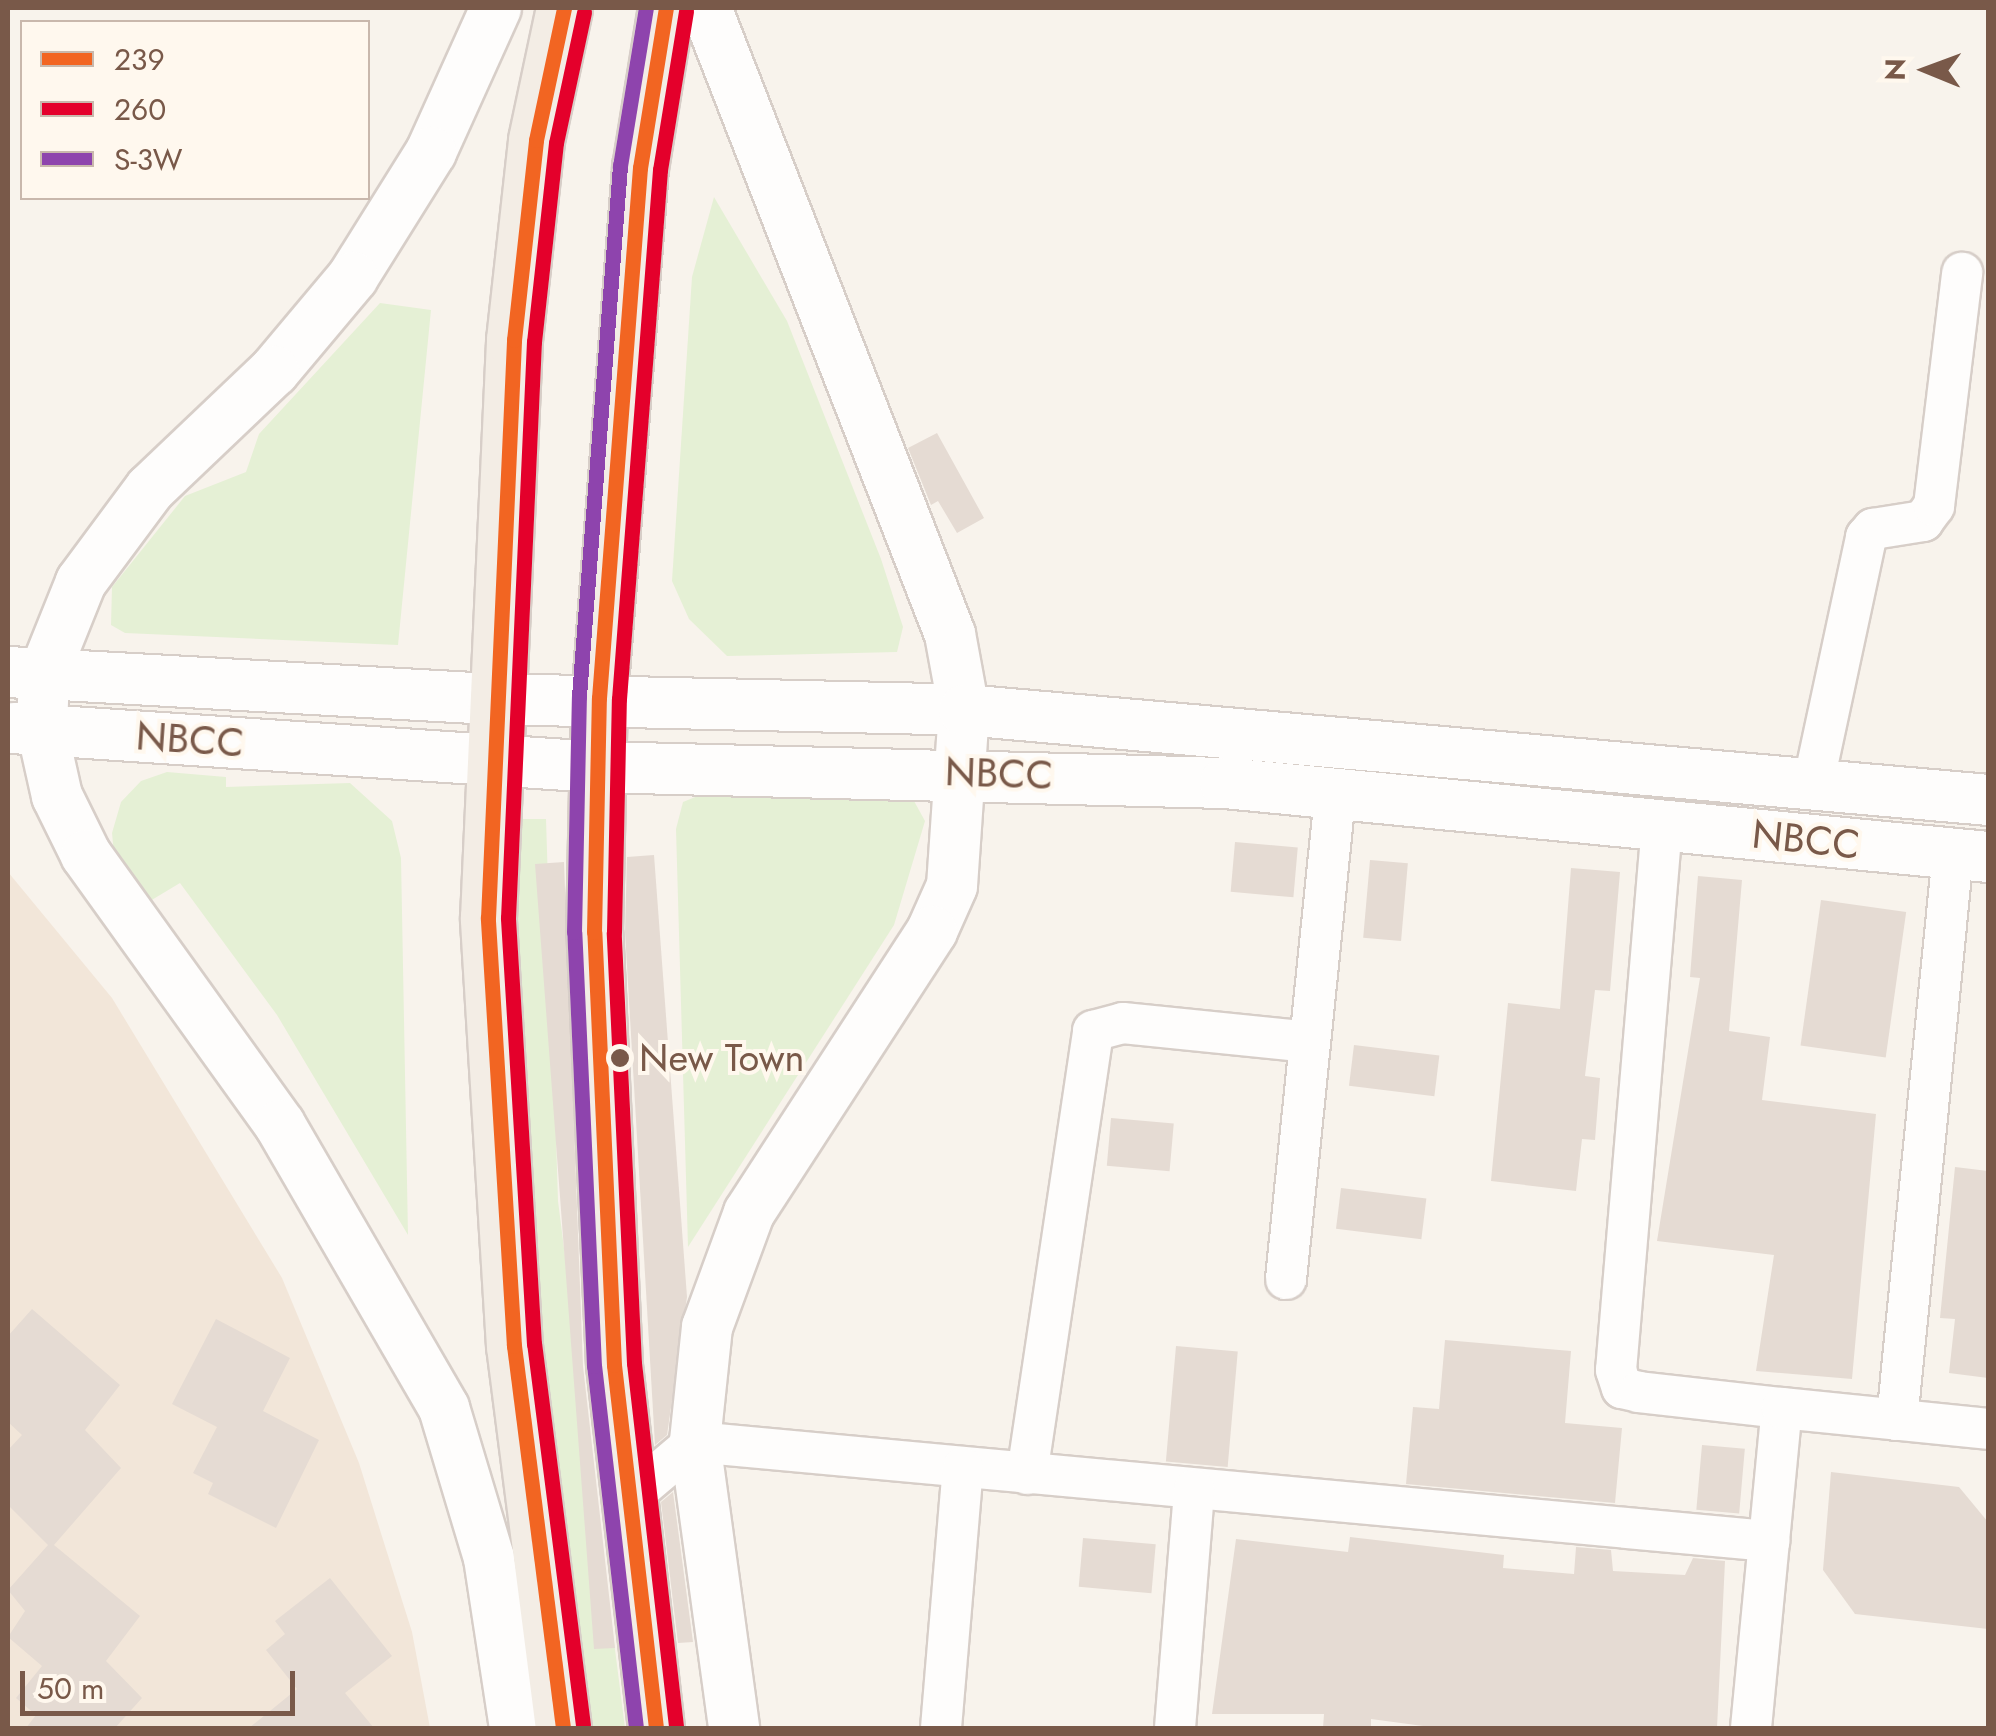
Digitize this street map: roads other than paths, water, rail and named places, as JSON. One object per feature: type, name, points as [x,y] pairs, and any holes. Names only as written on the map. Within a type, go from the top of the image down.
[{"type":"main road","points":[[564,8],[536,140],[514,340],[490,759],[497,1126],[514,1346],[564,1728]]},
{"type":"main road","points":[[656,1728],[628,1498],[598,1144],[596,767],[598,698],[640,168],[666,8]]},
{"type":"street","points":[[496,8],[431,152],[353,277],[274,371],[179,457],[118,528],[26,673],[25,728],[86,854],[280,1125],[444,1408],[489,1558],[516,1728]]},
{"type":"street","points":[[706,8],[950,634],[964,710],[952,886],[932,931],[728,1258],[708,1327],[695,1442],[734,1728]]},
{"type":"street","points":[[729,66],[738,8]]},
{"type":"street","points":[[1813,785],[1866,537],[1873,529],[1923,521],[1934,506],[1962,272]]},
{"type":"street","points":[[26,673],[493,698],[964,710],[1988,800]]},
{"type":"street","name":"NBCC","points":[[25,728],[596,767],[962,771],[1335,794],[1971,855]]},
{"type":"street","points":[[1286,1279],[1335,794]]},
{"type":"street","points":[[1662,825],[1616,1370],[1622,1388],[1988,1429]]},
{"type":"street","points":[[1897,1420],[1971,855]]},
{"type":"street","points":[[1027,1474],[1093,1031],[1123,1023],[1310,1042]]},
{"type":"street","points":[[1751,1728],[1782,1408]]},
{"type":"street","points":[[628,1498],[695,1442],[1769,1541]]},
{"type":"street","points":[[941,1728],[962,1468]]},
{"type":"street","points":[[1175,1728],[1194,1490]]},
{"type":"place","name":"New Town","points":[[620,1058]]}]
